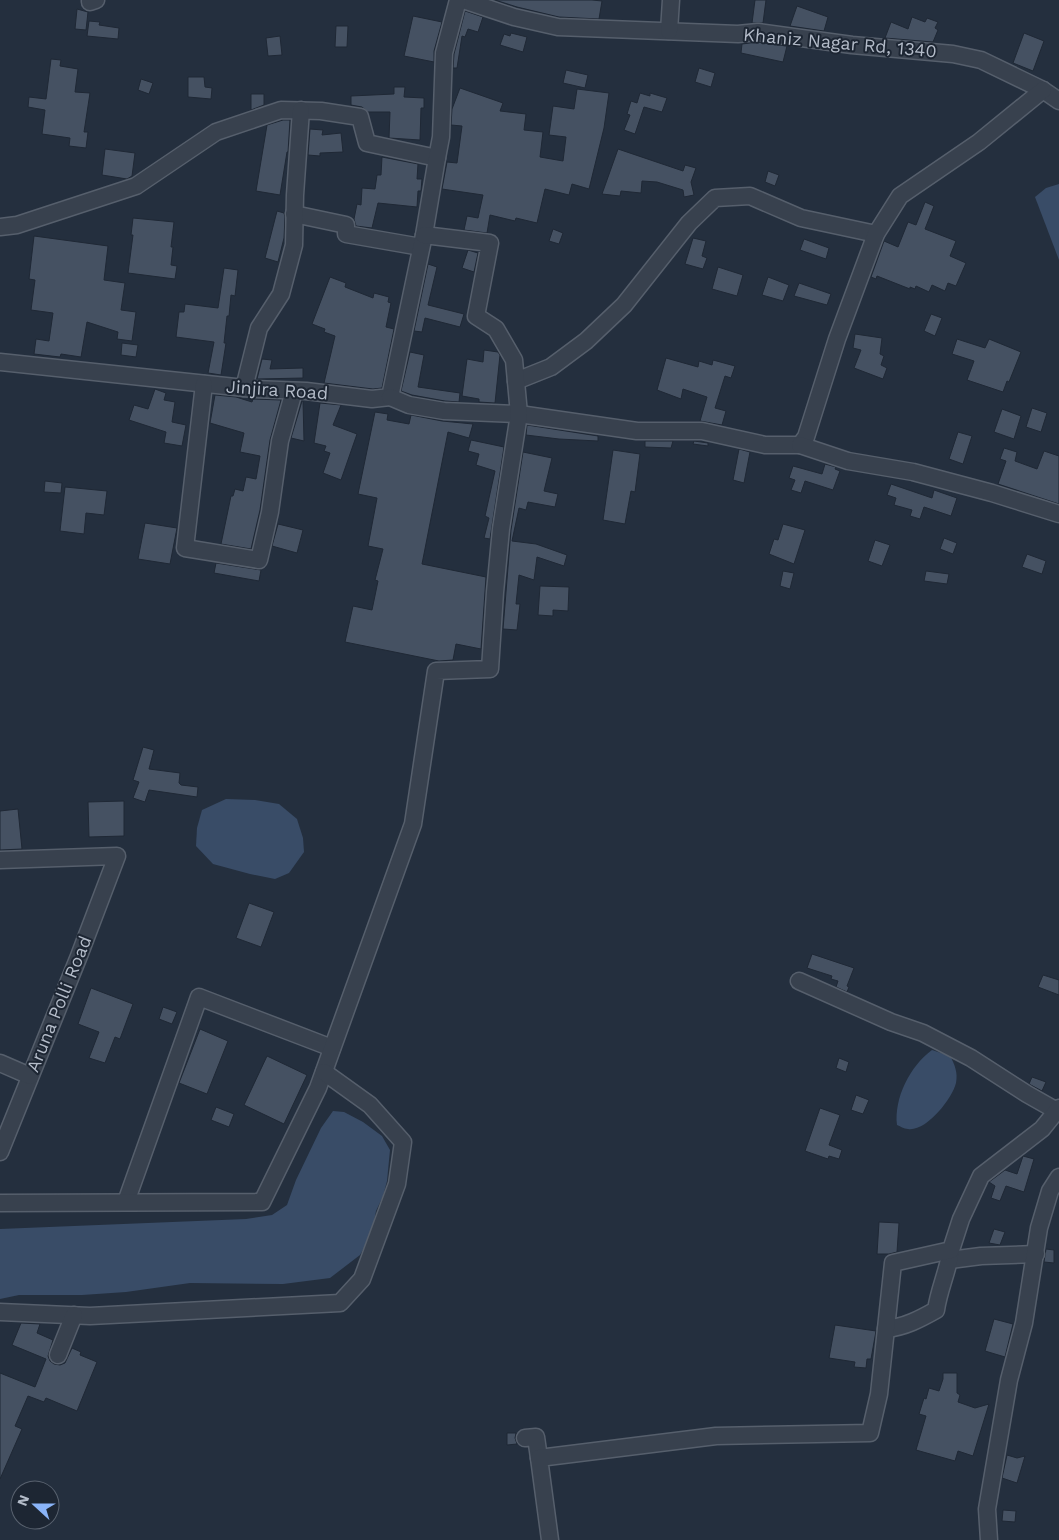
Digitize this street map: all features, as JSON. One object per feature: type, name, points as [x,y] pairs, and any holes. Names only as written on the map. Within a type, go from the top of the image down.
[{"type":"street","points":[[90,0],[90,2],[96,0]]},
{"type":"street","points":[[458,0],[444,52],[441,137],[390,397],[409,405],[444,411],[519,414],[637,432],[702,430],[765,445],[800,445],[848,461],[913,472],[992,493],[1059,514]]},
{"type":"street","name":"Khaniz Nagar Rd, 1340","points":[[463,0],[514,17],[558,27],[738,34],[758,32],[852,45],[953,54],[981,60],[1043,90],[1059,101]]},
{"type":"street","points":[[669,31],[671,0]]},
{"type":"street","points":[[800,445],[806,437],[838,339],[876,234],[900,196],[979,142],[1043,90]]},
{"type":"street","points":[[0,227],[17,225],[136,186],[216,132],[281,110],[320,111],[360,117],[366,143],[437,158]]},
{"type":"street","points":[[244,388],[259,328],[282,294],[294,245],[294,214],[301,110]]},
{"type":"street","points":[[516,381],[551,367],[586,341],[624,305],[689,222],[715,198],[750,196],[802,218],[876,234]]},
{"type":"street","points":[[0,1203],[262,1202],[318,1088],[413,824],[436,671],[490,669],[494,592],[501,529],[519,414],[514,360],[496,329],[476,316],[490,242],[422,241],[346,234],[346,225],[294,214]]},
{"type":"street","name":"Jinjira Road","points":[[0,362],[244,388],[372,399],[390,397]]},
{"type":"street","points":[[204,384],[185,548],[259,560],[270,512],[280,441],[294,391]]},
{"type":"street","name":"Aruna Polli Road","points":[[0,860],[117,856],[0,1152]]},
{"type":"street","points":[[799,981],[891,1022],[923,1033],[971,1058],[1027,1094],[1058,1109],[1042,1129],[980,1176],[961,1219],[938,1295],[936,1310],[914,1322],[898,1328],[886,1329]]},
{"type":"street","points":[[126,1202],[199,997],[332,1048]]},
{"type":"street","points":[[0,1063],[30,1076]]},
{"type":"street","points":[[0,1312],[100,1315],[340,1303],[362,1279],[397,1184],[404,1142],[370,1105],[324,1072]]},
{"type":"street","points":[[989,1540],[987,1509],[1009,1380],[1024,1323],[1040,1228],[1050,1191],[1059,1177]]},
{"type":"street","points":[[539,1458],[716,1436],[870,1433],[879,1394],[893,1263],[950,1255],[1036,1254]]},
{"type":"street","points":[[58,1355],[74,1315]]},
{"type":"street","points":[[525,1438],[536,1437],[550,1540]]},
{"type":"water","points":[[1059,184],[1059,260],[1035,197],[1046,188]]},
{"type":"water","points":[[226,799],[255,800],[279,804],[297,819],[303,838],[304,852],[289,873],[275,879],[213,864],[196,846],[197,828],[202,810]]},
{"type":"water","points":[[932,1050],[950,1056],[957,1076],[954,1090],[944,1105],[930,1120],[915,1129],[904,1128],[897,1125],[898,1104],[901,1094],[910,1074]]},
{"type":"water","points":[[333,1111],[344,1112],[363,1122],[382,1136],[390,1150],[387,1181],[376,1211],[371,1236],[360,1255],[330,1278],[283,1284],[190,1283],[126,1292],[82,1295],[19,1295],[0,1299],[0,1229],[246,1219],[272,1215],[287,1205],[296,1180],[321,1128]]},
{"type":"building","points":[[495,0],[602,1],[599,19],[559,17]]},
{"type":"building","points":[[755,0],[766,0],[763,23],[752,23]]},
{"type":"building","points":[[797,6],[828,17],[824,31],[790,26]]},
{"type":"building","points":[[77,9],[88,12],[86,30],[75,29]]},
{"type":"building","points":[[465,11],[483,17],[478,32],[468,29],[465,37],[462,36],[457,68],[453,68],[454,54]]},
{"type":"building","points":[[413,16],[442,22],[434,51],[434,62],[404,56]]},
{"type":"building","points":[[912,17],[925,22],[927,18],[938,22],[935,28],[938,30],[933,42],[885,38],[891,22],[908,29]]},
{"type":"building","points":[[89,21],[100,22],[99,25],[119,28],[118,39],[87,36]]},
{"type":"building","points":[[336,26],[348,26],[347,47],[335,47]]},
{"type":"building","points":[[511,33],[527,37],[523,52],[500,45],[504,34],[510,36]]},
{"type":"building","points":[[1024,33],[1044,41],[1033,71],[1013,63]]},
{"type":"building","points":[[280,36],[282,55],[268,56],[266,38]]},
{"type":"building","points":[[758,42],[787,46],[783,62],[741,53],[742,44]]},
{"type":"building","points":[[51,59],[61,60],[60,66],[78,69],[75,92],[90,93],[84,132],[88,132],[86,148],[69,146],[70,138],[42,134],[45,110],[28,107],[29,97],[46,99]]},
{"type":"building","points":[[699,68],[715,73],[711,87],[695,82]]},
{"type":"building","points":[[566,70],[588,75],[585,88],[563,83]]},
{"type":"building","points":[[188,77],[204,77],[205,87],[212,88],[211,99],[188,97]]},
{"type":"building","points":[[141,79],[153,83],[149,94],[138,90]]},
{"type":"building","points":[[394,87],[405,87],[404,97],[424,98],[424,108],[421,108],[420,140],[389,138],[390,112],[368,112],[362,107],[351,105],[351,96],[394,94]]},
{"type":"building","points":[[460,88],[503,103],[500,111],[526,114],[524,130],[543,132],[540,157],[563,161],[566,137],[549,135],[553,106],[574,109],[577,89],[609,93],[604,128],[589,189],[572,184],[569,195],[545,189],[537,223],[516,218],[515,221],[490,215],[487,233],[464,230],[467,216],[478,218],[483,195],[442,189],[447,162],[457,163],[462,126],[451,125],[452,109]]},
{"type":"building","points":[[640,93],[650,96],[650,93],[667,98],[662,112],[644,107],[635,134],[624,130],[630,115],[627,114],[631,101],[637,103]]},
{"type":"building","points":[[251,94],[264,94],[264,105],[251,110]]},
{"type":"building","points":[[290,120],[288,152],[280,195],[256,191],[267,125]]},
{"type":"building","points":[[310,129],[323,130],[322,135],[341,133],[343,152],[320,153],[320,156],[308,155]]},
{"type":"building","points":[[105,149],[135,153],[132,176],[127,179],[102,175]]},
{"type":"building","points":[[618,149],[683,171],[685,165],[696,168],[691,182],[694,195],[684,197],[683,190],[657,182],[642,181],[641,193],[621,191],[620,196],[602,194]]},
{"type":"building","points":[[382,157],[418,164],[417,179],[422,179],[421,191],[418,191],[417,207],[378,203],[372,228],[356,226],[354,219],[357,204],[361,205],[362,188],[375,189],[377,175],[381,175]]},
{"type":"building","points":[[768,171],[779,175],[775,186],[765,182]]},
{"type":"building","points":[[925,202],[934,206],[925,229],[956,241],[950,256],[966,263],[956,286],[948,283],[945,291],[932,285],[929,292],[916,286],[915,289],[910,287],[910,289],[877,276],[876,279],[871,277],[884,241],[898,247],[908,222],[916,225]]},
{"type":"building","points":[[277,211],[284,213],[285,217],[284,238],[278,262],[265,258]]},
{"type":"building","points":[[133,218],[174,222],[171,265],[177,266],[175,279],[128,273],[133,235],[131,235]]},
{"type":"building","points":[[553,229],[563,233],[559,244],[549,241]]},
{"type":"building","points":[[34,236],[108,246],[104,280],[125,283],[121,310],[136,312],[132,341],[117,339],[118,332],[87,322],[81,357],[61,354],[60,357],[34,354],[36,339],[49,341],[53,313],[31,310],[35,280],[29,279]]},
{"type":"building","points":[[693,238],[706,241],[702,256],[707,258],[703,269],[685,264]]},
{"type":"building","points":[[804,239],[829,248],[826,259],[800,250]]},
{"type":"building","points":[[468,250],[478,253],[474,272],[462,268]]},
{"type":"building","points":[[428,264],[437,267],[428,305],[464,314],[460,327],[425,318],[422,332],[414,331]]},
{"type":"building","points":[[718,267],[743,275],[737,296],[712,289]]},
{"type":"building","points":[[224,268],[238,270],[235,296],[231,295],[229,316],[227,316],[224,343],[226,343],[221,375],[208,373],[214,342],[176,337],[179,312],[184,312],[185,304],[218,308]]},
{"type":"building","points":[[330,277],[346,283],[345,287],[373,298],[374,293],[389,297],[388,302],[391,303],[386,327],[394,329],[382,388],[373,389],[324,383],[335,336],[324,332],[325,329],[312,324]]},
{"type":"building","points":[[768,277],[789,285],[783,301],[762,295]]},
{"type":"building","points":[[799,283],[831,294],[827,305],[794,296]]},
{"type":"building","points":[[931,314],[942,318],[935,336],[924,331]]},
{"type":"building","points":[[855,334],[882,338],[880,354],[884,356],[881,365],[887,368],[883,379],[854,368],[861,350],[853,348]]},
{"type":"building","points":[[957,339],[985,348],[989,339],[1021,352],[1003,392],[967,380],[974,361],[952,354]]},
{"type":"building","points":[[122,343],[138,345],[136,357],[121,355]]},
{"type":"building","points":[[484,350],[498,352],[500,355],[495,403],[479,402],[479,399],[462,396],[467,359],[483,362]]},
{"type":"building","points":[[410,352],[424,355],[418,387],[460,393],[459,402],[412,395],[401,391]]},
{"type":"building","points":[[666,358],[698,367],[699,361],[712,365],[713,360],[735,366],[731,378],[725,376],[715,408],[726,411],[722,425],[700,421],[707,397],[683,389],[681,399],[657,390]]},
{"type":"building","points":[[262,359],[272,360],[270,369],[303,368],[303,378],[257,379]]},
{"type":"building","points":[[155,389],[166,393],[164,400],[175,402],[172,422],[186,425],[182,446],[164,443],[166,432],[129,420],[134,405],[148,409]]},
{"type":"building","points":[[215,395],[236,397],[252,402],[253,399],[281,400],[270,440],[260,510],[251,549],[221,544],[231,496],[233,496],[235,489],[243,491],[246,477],[256,479],[260,456],[240,452],[244,433],[210,423]]},
{"type":"building","points":[[303,401],[304,441],[291,438]]},
{"type":"building","points":[[320,403],[341,405],[333,425],[357,434],[341,480],[323,473],[330,453],[324,451],[326,446],[314,443]]},
{"type":"building","points":[[1032,408],[1047,413],[1041,432],[1026,427]]},
{"type":"building","points":[[1002,409],[1021,416],[1014,439],[994,432]]},
{"type":"building","points":[[375,412],[388,414],[387,420],[409,424],[411,415],[473,424],[469,438],[448,432],[422,564],[486,577],[481,649],[456,644],[453,660],[439,661],[345,642],[353,606],[372,610],[378,581],[375,580],[383,549],[368,546],[377,498],[358,494]]},
{"type":"building","points":[[527,425],[598,436],[598,441],[526,435]]},
{"type":"building","points":[[958,432],[972,436],[963,464],[949,459]]},
{"type":"building","points":[[471,440],[504,447],[490,539],[484,538],[489,518],[485,516],[495,471],[476,465],[479,454],[468,451]]},
{"type":"building","points":[[645,441],[673,441],[671,448],[645,447]]},
{"type":"building","points":[[694,441],[708,443],[708,446],[693,444]]},
{"type":"building","points":[[1004,448],[1017,452],[1015,461],[1037,469],[1044,451],[1059,456],[1059,504],[998,484],[1006,461],[1000,459]]},
{"type":"building","points":[[739,449],[750,452],[744,483],[733,480]]},
{"type":"building","points":[[613,450],[640,454],[635,492],[631,491],[625,524],[603,520]]},
{"type":"building","points":[[523,452],[552,458],[544,491],[558,494],[555,507],[528,502],[526,510],[519,508],[512,541],[536,544],[567,555],[564,566],[537,557],[534,580],[519,575],[516,604],[520,604],[517,630],[503,629],[511,530]]},
{"type":"building","points":[[825,464],[836,467],[835,469],[840,471],[833,490],[805,481],[801,493],[791,490],[795,480],[789,478],[793,466],[822,474]]},
{"type":"building","points":[[45,481],[62,483],[61,493],[44,492]]},
{"type":"building","points":[[891,484],[932,498],[934,490],[957,498],[951,516],[924,507],[920,519],[910,516],[912,510],[894,505],[896,498],[887,495]]},
{"type":"building","points":[[65,487],[107,491],[104,515],[86,513],[84,534],[60,531]]},
{"type":"building","points":[[145,523],[177,528],[170,564],[138,559]]},
{"type":"building","points":[[278,524],[303,530],[297,553],[272,546]]},
{"type":"building","points":[[783,524],[805,530],[794,564],[769,554],[774,539],[778,540]]},
{"type":"building","points":[[944,538],[957,543],[953,554],[940,549]]},
{"type":"building","points":[[875,540],[890,545],[882,566],[868,561]]},
{"type":"building","points":[[1027,554],[1046,561],[1042,574],[1022,567]]},
{"type":"building","points":[[216,563],[261,570],[259,581],[214,573]]},
{"type":"building","points":[[783,571],[794,573],[790,589],[780,586]]},
{"type":"building","points":[[926,571],[949,574],[947,584],[924,581]]},
{"type":"building","points":[[540,586],[569,587],[568,611],[553,610],[553,616],[538,615]]},
{"type":"building","points":[[143,747],[154,750],[149,769],[180,773],[179,783],[181,785],[198,787],[197,797],[149,790],[145,802],[133,798],[139,782],[133,780]]},
{"type":"building","points":[[124,801],[124,836],[89,837],[88,802]]},
{"type":"building","points":[[18,809],[22,849],[0,850],[0,811]]},
{"type":"building","points":[[249,903],[274,912],[261,947],[236,938]]},
{"type":"building","points":[[812,954],[854,968],[847,986],[849,987],[847,992],[836,987],[838,981],[831,979],[832,976],[807,968]]},
{"type":"building","points":[[1043,975],[1059,980],[1059,995],[1038,987]]},
{"type":"building","points":[[91,988],[133,1004],[120,1039],[115,1037],[105,1063],[89,1058],[99,1032],[78,1024]]},
{"type":"building","points":[[163,1007],[177,1012],[172,1024],[159,1019]]},
{"type":"building","points":[[200,1029],[228,1041],[207,1094],[179,1083]]},
{"type":"building","points":[[267,1056],[307,1075],[284,1124],[244,1105]]},
{"type":"building","points":[[839,1058],[849,1062],[846,1072],[836,1068]]},
{"type":"building","points":[[1032,1077],[1046,1082],[1042,1091],[1029,1084]]},
{"type":"building","points":[[856,1095],[869,1100],[863,1114],[851,1110]]},
{"type":"building","points":[[216,1107],[234,1114],[229,1127],[211,1120]]},
{"type":"building","points":[[820,1108],[840,1115],[829,1145],[842,1150],[839,1159],[829,1156],[828,1159],[805,1151]]},
{"type":"building","points":[[1023,1156],[1034,1159],[1024,1192],[1006,1186],[1000,1201],[991,1198],[995,1186],[989,1182],[1005,1170],[1017,1174]]},
{"type":"building","points":[[879,1222],[899,1223],[897,1252],[877,1254]]},
{"type":"building","points":[[994,1229],[1005,1232],[1000,1245],[989,1243]]},
{"type":"building","points":[[1046,1249],[1054,1250],[1054,1263],[1044,1262]]},
{"type":"building","points":[[994,1319],[1013,1324],[1005,1357],[985,1351]]},
{"type":"building","points":[[21,1323],[40,1324],[37,1333],[53,1340],[48,1356],[54,1364],[60,1365],[65,1363],[72,1348],[81,1352],[80,1355],[97,1362],[77,1411],[46,1398],[44,1402],[28,1396],[15,1426],[22,1429],[0,1479],[0,1373],[35,1387],[46,1359],[12,1345]]},
{"type":"building","points":[[835,1325],[876,1331],[871,1359],[867,1359],[866,1368],[854,1367],[855,1362],[829,1358]]},
{"type":"building","points":[[943,1373],[957,1373],[957,1393],[960,1395],[958,1402],[975,1408],[989,1404],[973,1456],[958,1451],[955,1461],[916,1450],[926,1416],[919,1414],[924,1398],[926,1399],[929,1388],[939,1391]]},
{"type":"building","points":[[507,1433],[516,1433],[517,1444],[507,1445]]},
{"type":"building","points":[[1007,1455],[1017,1458],[1025,1456],[1017,1483],[1002,1478]]},
{"type":"building","points":[[1003,1510],[1016,1511],[1015,1522],[1002,1521]]}]
